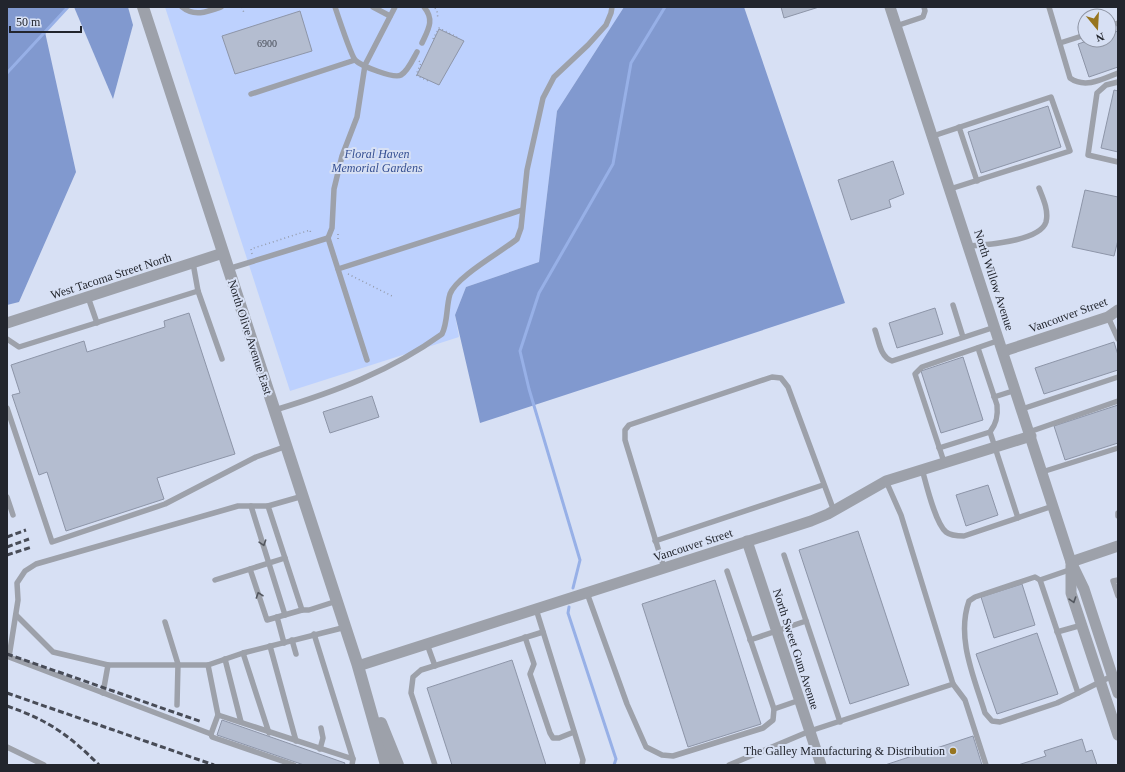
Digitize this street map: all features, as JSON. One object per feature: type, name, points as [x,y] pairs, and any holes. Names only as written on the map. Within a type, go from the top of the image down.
[{"type":"street","name":"North Olive Avenue East","points":[[143,7],[346,627],[386,765]]},
{"type":"street","name":"North Willow Avenue","points":[[890,7],[996,326],[1072,566],[1084,589],[1114,671],[1118,693]]},
{"type":"street","name":"West Tacoma Street North","points":[[7,323],[223,253]]},
{"type":"street","name":"Vancouver Street","points":[[1002,346],[1108,317],[1118,310]]},
{"type":"street","name":"Vancouver Street","points":[[358,666],[811,521],[834,511],[886,481],[995,447],[1030,434]]},
{"type":"street","name":"North Sweet Gum Avenue","points":[[747,541],[821,765]]},
{"type":"street","points":[[1072,566],[1118,546]]},
{"type":"street","name":"North Willow Avenue","points":[[1072,566],[1071,592],[1118,735]]},
{"type":"street","name":"North Olive Avenue East","points":[[358,666],[398,765]]},
{"type":"lane","points":[[182,7],[187,11],[197,14],[221,7]]},
{"type":"lane","points":[[335,7],[355,60],[397,77],[403,74],[417,52]]},
{"type":"lane","points":[[373,7],[390,16]]},
{"type":"lane","points":[[367,360],[328,238],[332,228],[334,189],[342,156],[357,118],[365,65],[395,7]]},
{"type":"lane","points":[[422,44],[431,23],[431,18],[424,7]]},
{"type":"lane","points":[[275,410],[320,396],[375,374],[400,362],[442,334],[446,327],[450,293],[460,281],[517,239],[521,228],[527,170],[542,98],[554,77],[588,45],[606,25],[612,7]]},
{"type":"lane","points":[[896,26],[922,17],[925,11],[924,7]]},
{"type":"lane","points":[[1049,7],[1070,78],[1079,83],[1092,82],[1118,73]]},
{"type":"lane","points":[[1060,43],[1077,37]]},
{"type":"lane","points":[[251,94],[355,60]]},
{"type":"lane","points":[[1118,82],[1106,86],[1097,93],[1088,155],[1118,162]]},
{"type":"lane","points":[[933,136],[1051,97],[1070,151],[950,189]]},
{"type":"lane","points":[[959,127],[977,181]]},
{"type":"lane","points":[[969,246],[1003,242],[1039,231],[1046,223],[1047,217],[1040,188]]},
{"type":"lane","points":[[338,269],[522,210]]},
{"type":"lane","points":[[228,269],[328,238]]},
{"type":"lane","points":[[193,263],[198,291],[222,359]]},
{"type":"lane","points":[[7,339],[19,347],[198,291]]},
{"type":"lane","points":[[88,297],[97,323]]},
{"type":"lane","points":[[953,305],[963,337]]},
{"type":"lane","points":[[1108,317],[1118,338]]},
{"type":"lane","points":[[875,330],[883,354],[887,359],[892,360],[996,326]]},
{"type":"lane","points":[[944,462],[915,374],[922,367],[978,348],[1002,346]]},
{"type":"lane","points":[[939,448],[990,432],[995,424],[998,413],[978,348]]},
{"type":"lane","points":[[664,568],[625,440],[625,430],[629,425],[772,377],[781,378],[788,387],[823,485],[834,511]]},
{"type":"lane","points":[[1022,410],[1118,377]]},
{"type":"lane","points":[[994,397],[1016,390]]},
{"type":"lane","points":[[1030,434],[1118,401]]},
{"type":"lane","points":[[7,408],[52,542],[165,504],[256,457],[287,446]]},
{"type":"lane","points":[[990,432],[1018,518]]},
{"type":"lane","points":[[1042,472],[1118,448]]},
{"type":"lane","points":[[922,469],[936,516],[945,532],[956,536],[964,536],[1053,506]]},
{"type":"lane","points":[[886,481],[901,514],[954,684],[965,700],[986,765]]},
{"type":"lane","points":[[655,541],[823,485]]},
{"type":"lane","points":[[294,765],[212,737],[211,734],[9,657],[18,600],[17,582],[25,571],[36,564],[98,544],[238,506],[268,506],[303,496]]},
{"type":"lane","points":[[7,497],[13,515]]},
{"type":"lane","points":[[251,506],[286,615]]},
{"type":"lane","points":[[268,506],[302,610]]},
{"type":"lane","points":[[784,555],[840,722]]},
{"type":"lane","points":[[215,580],[285,558]]},
{"type":"lane","points":[[1040,580],[1072,566]]},
{"type":"lane","points":[[250,569],[268,620],[302,610],[309,610],[337,601]]},
{"type":"lane","points":[[587,593],[627,704],[646,747],[662,756],[673,756],[763,728],[773,720],[774,708],[727,571]]},
{"type":"lane","points":[[1078,693],[1040,580],[1035,577],[975,597],[969,601],[966,610],[965,622],[966,653],[985,713],[992,721],[1000,722],[1057,703],[1078,693],[1100,682],[1114,671]]},
{"type":"lane","points":[[1118,580],[1113,581],[1118,596]]},
{"type":"lane","points":[[536,609],[583,760],[582,765]]},
{"type":"lane","points":[[16,615],[53,652],[108,665],[208,665],[243,653],[346,627]]},
{"type":"lane","points":[[277,617],[284,642]]},
{"type":"lane","points":[[750,640],[806,621]]},
{"type":"lane","points":[[165,622],[178,664],[177,706]]},
{"type":"lane","points":[[1057,632],[1098,630]]},
{"type":"lane","points":[[435,765],[412,693],[411,686],[413,678],[421,670],[543,632]]},
{"type":"lane","points":[[314,634],[352,762]]},
{"type":"lane","points":[[525,637],[534,664],[530,674],[550,733],[553,738],[559,738],[574,732]]},
{"type":"lane","points":[[292,640],[296,654]]},
{"type":"lane","points":[[427,644],[435,666]]},
{"type":"lane","points":[[270,646],[296,741]]},
{"type":"lane","points":[[243,653],[270,733]]},
{"type":"lane","points":[[225,659],[241,722]]},
{"type":"lane","points":[[103,693],[108,665]]},
{"type":"lane","points":[[208,665],[218,715],[211,734]]},
{"type":"lane","points":[[729,765],[810,731],[954,684]]},
{"type":"lane","points":[[774,708],[800,700]]},
{"type":"lane","points":[[218,715],[320,749],[352,762]]},
{"type":"lane","points":[[320,749],[323,738],[321,728]]},
{"type":"lane","points":[[7,747],[44,765]]},
{"type":"path","points":[[242,7],[244,13]]},
{"type":"path","points":[[434,7],[438,18],[437,24]]},
{"type":"path","points":[[432,34],[429,39],[433,40],[439,28],[457,37]]},
{"type":"path","points":[[417,60],[421,62],[416,75],[430,82]]},
{"type":"path","points":[[252,257],[251,249],[310,230],[314,237]]},
{"type":"path","points":[[338,232],[339,246]]},
{"type":"path","points":[[346,277],[352,270]]},
{"type":"path","points":[[348,274],[392,296]]},
{"type":"green space","name":"Floral Haven Memorial Gardens","points":[[165,7],[624,7],[557,111],[539,262],[466,287],[455,315],[459,337],[290,391]]},
{"type":"shaded area","points":[[7,7],[68,7],[45,32],[76,172],[19,302],[7,305]]},
{"type":"shaded area","points":[[74,7],[128,7],[133,25],[113,99]]},
{"type":"shaded area","points":[[624,7],[744,7],[845,303],[480,423],[455,315],[466,287],[539,262],[557,111]]},
{"type":"building","points":[[781,7],[819,7],[784,18]]},
{"type":"building","points":[[300,11],[312,51],[235,74],[222,36]]},
{"type":"building","points":[[439,29],[464,41],[439,85],[417,75]]},
{"type":"building","points":[[1117,31],[1118,67],[1089,77],[1079,48],[1117,48]]},
{"type":"building","points":[[1114,90],[1118,91],[1118,152],[1101,148]]},
{"type":"building","points":[[1048,106],[1061,147],[981,173],[968,132]]},
{"type":"building","points":[[893,161],[904,194],[889,200],[891,207],[851,220],[838,180]]},
{"type":"building","points":[[1085,190],[1118,197],[1118,240],[1114,256],[1072,247]]},
{"type":"building","points":[[935,308],[943,334],[897,348],[889,323]]},
{"type":"building","points":[[189,313],[235,454],[157,478],[164,499],[66,531],[47,472],[39,475],[12,395],[20,393],[11,365],[84,341],[87,352],[165,327],[164,321]]},
{"type":"building","points":[[1114,342],[1118,355],[1118,370],[1044,394],[1035,368]]},
{"type":"building","points":[[963,357],[983,420],[941,433],[921,371]]},
{"type":"building","points":[[372,396],[379,417],[330,433],[323,412]]},
{"type":"building","points":[[1118,405],[1118,443],[1065,460],[1054,426]]},
{"type":"building","points":[[988,485],[998,515],[966,526],[956,495]]},
{"type":"building","points":[[858,531],[909,685],[850,704],[799,550]]},
{"type":"building","points":[[715,580],[761,724],[688,747],[642,604]]},
{"type":"building","points":[[1022,584],[1035,625],[994,638],[981,597]]},
{"type":"building","points":[[1037,633],[1058,694],[997,714],[976,654]]},
{"type":"building","points":[[512,660],[546,765],[452,765],[427,688]]},
{"type":"building","points":[[222,720],[345,763],[344,765],[304,765],[217,735]]},
{"type":"building","name":"The Galley Manufacturing & Distribution","points":[[973,736],[982,765],[885,765]]},
{"type":"building","points":[[1082,739],[1086,752],[1092,750],[1097,765],[1018,765],[1046,756],[1044,751]]},
{"type":"waterway","points":[[7,73],[68,7]]},
{"type":"waterway","points":[[573,588],[580,560],[529,389],[520,351],[539,293],[613,164],[631,63],[665,7]]},
{"type":"waterway","points":[[569,607],[568,613],[616,759],[614,765]]},
{"type":"railway","points":[[7,537],[26,530]]},
{"type":"railway","points":[[7,547],[29,539]]},
{"type":"railway","points":[[7,555],[32,547]]},
{"type":"railway","points":[[7,654],[202,722]]},
{"type":"railway","points":[[7,693],[214,765]]},
{"type":"railway","points":[[7,706],[46,723],[68,737],[99,765]]},
{"type":"place","name":"The Galley Manufacturing & Distribution","points":[[953,751]]}]
